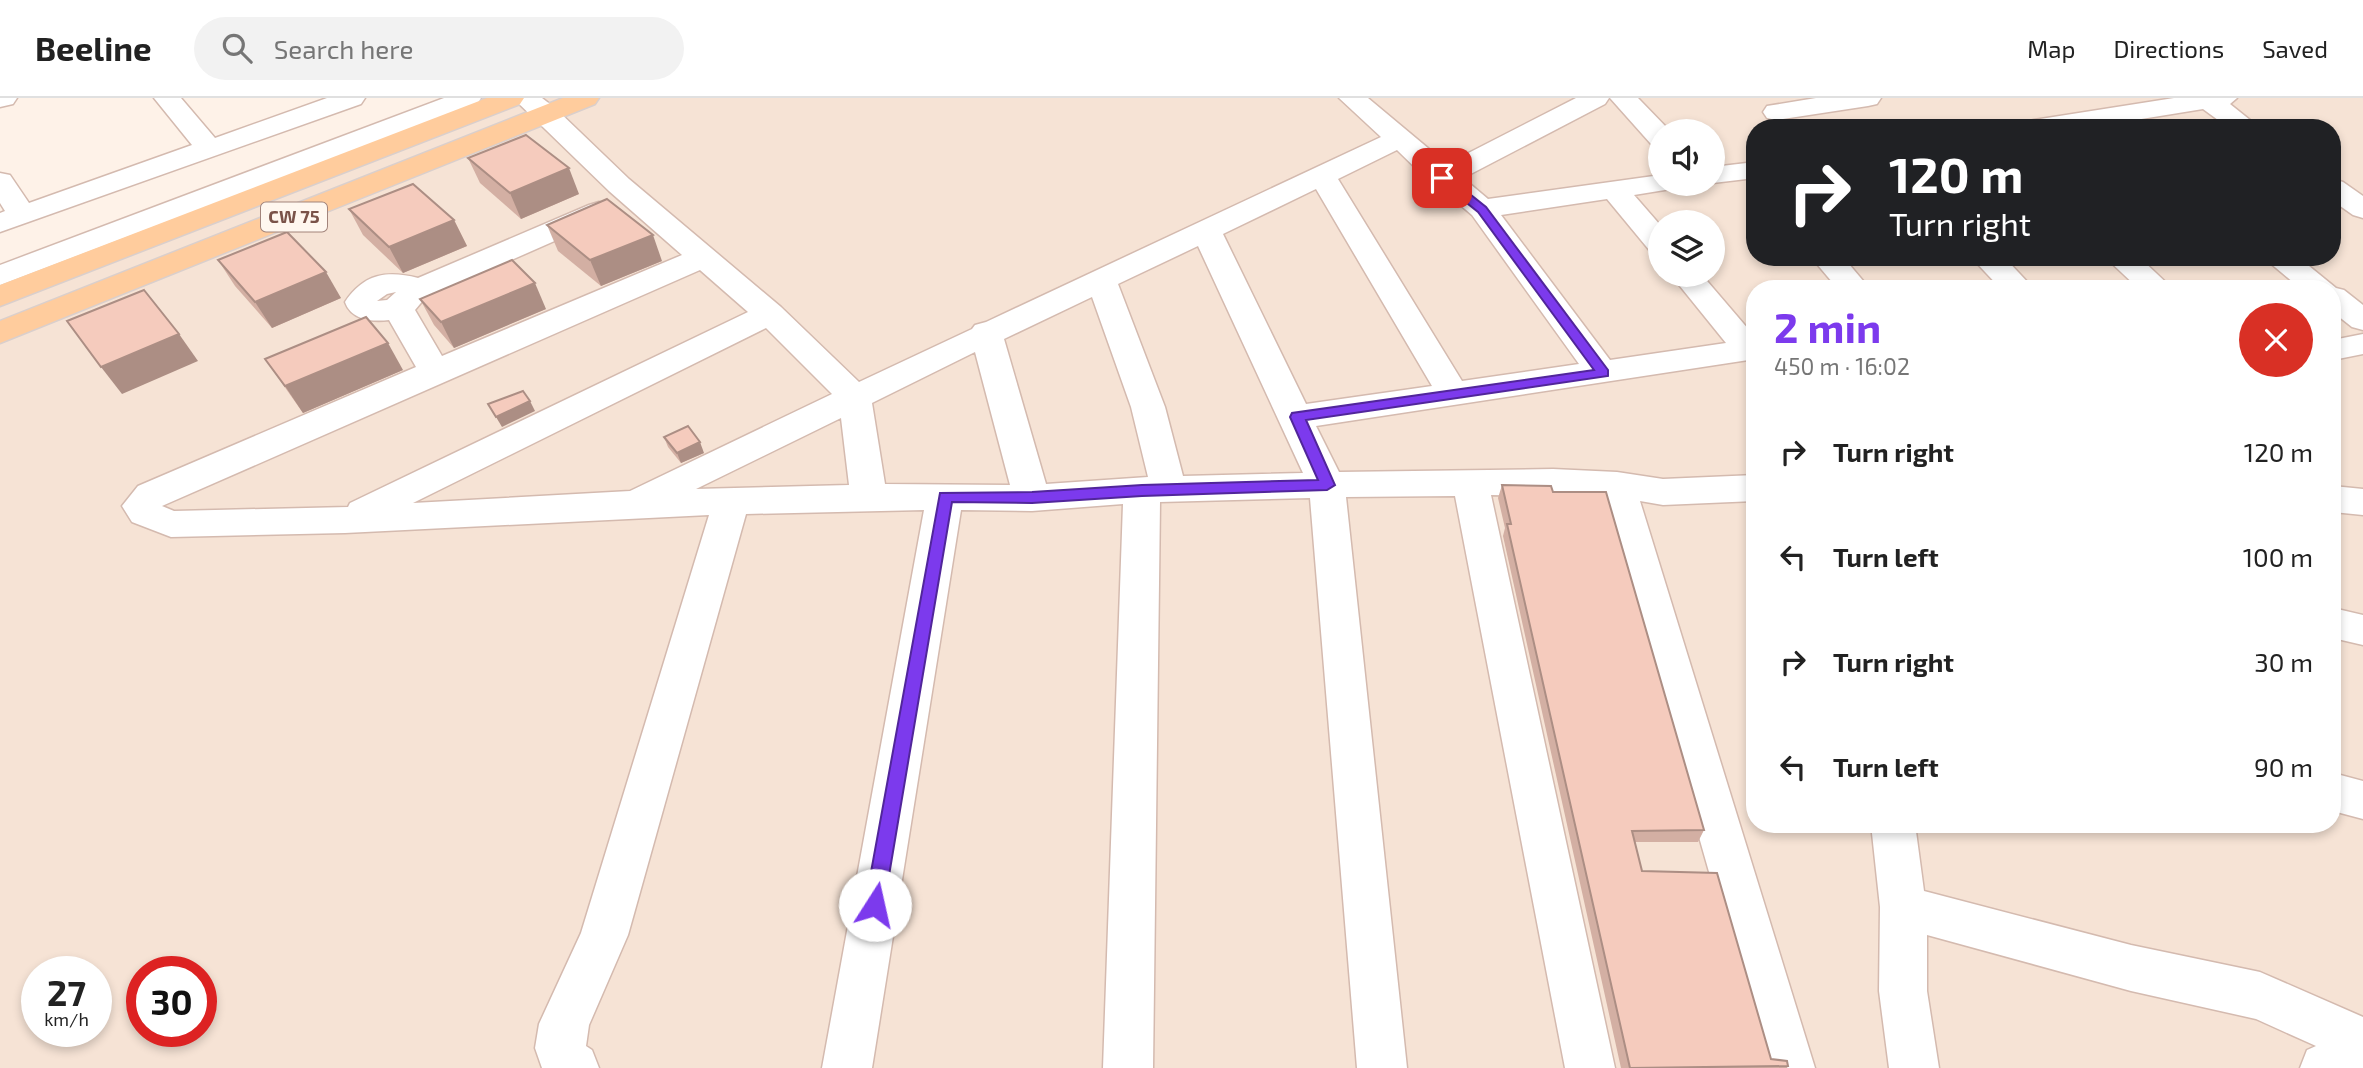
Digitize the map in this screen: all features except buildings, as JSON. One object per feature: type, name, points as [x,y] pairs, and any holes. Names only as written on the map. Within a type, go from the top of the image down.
[{"type":"main road","name":"CW 75","points":[[0,296],[427,112],[511,98]]},
{"type":"main road","name":"CW 75","points":[[0,333],[470,145],[536,106],[586,98]]},
{"type":"street","points":[[167,98],[209,148]]},
{"type":"street","points":[[0,181],[11,219],[352,98]]},
{"type":"street","points":[[0,276],[468,98]]},
{"type":"street","points":[[1442,178],[1595,98]]},
{"type":"street","points":[[1623,98],[1648,124]]},
{"type":"street","points":[[1777,113],[1868,98]]},
{"type":"street","points":[[2045,98],[2072,119]]},
{"type":"street","points":[[2088,119],[2216,99],[2237,119]]},
{"type":"street","points":[[1371,105],[1399,139],[1482,209],[1604,373]]},
{"type":"street","points":[[536,106],[626,191],[770,314],[853,395],[869,497]]},
{"type":"street","points":[[427,112],[470,145]]},
{"type":"street","points":[[634,504],[853,395],[986,332],[1102,282],[1399,139]]},
{"type":"street","points":[[1725,174],[1746,173]]},
{"type":"street","points":[[1322,176],[1454,395]]},
{"type":"street","points":[[2341,182],[2363,209]]},
{"type":"street","points":[[1482,209],[1648,185]]},
{"type":"street","points":[[1614,190],[1648,230]]},
{"type":"street","points":[[436,372],[404,294],[626,191]]},
{"type":"street","points":[[1207,232],[1327,485],[1382,1068]]},
{"type":"street","points":[[703,257],[174,484],[151,495],[141,506],[145,513],[171,524],[345,520],[634,504],[869,497],[1032,498],[1155,490],[1470,483],[1617,485],[1746,506]]},
{"type":"street","points":[[1834,266],[1847,280]]},
{"type":"street","points":[[1995,266],[2010,280]]},
{"type":"street","points":[[2131,266],[2147,280]]},
{"type":"street","points":[[2290,266],[2309,280]]},
{"type":"street","points":[[1102,282],[1148,407],[1155,490],[1128,1068]]},
{"type":"street","points":[[1697,287],[1746,343]]},
{"type":"street","points":[[2341,303],[2363,320]]},
{"type":"street","points":[[345,520],[770,314]]},
{"type":"street","points":[[986,332],[1032,498]]},
{"type":"street","points":[[2341,348],[2363,344]]},
{"type":"street","points":[[1297,417],[1746,351]]},
{"type":"street","points":[[1470,483],[1590,1068]]},
{"type":"street","points":[[1617,485],[1790,1068]]},
{"type":"street","points":[[1663,492],[1746,488]]},
{"type":"street","points":[[846,1068],[945,496]]},
{"type":"street","points":[[574,1068],[564,1061],[560,1048],[564,1024],[604,935],[731,502]]},
{"type":"street","points":[[2341,625],[2363,629]]},
{"type":"street","points":[[2341,794],[2363,800]]},
{"type":"street","points":[[1894,833],[1903,907],[1903,991],[1914,1068]]},
{"type":"street","points":[[1903,907],[2131,968],[2260,996],[2363,1042]]},
{"type":"street","points":[[2325,1068],[2363,1063]]},
{"type":"shaded area","points":[[498,98],[2363,98],[2363,1068],[0,1068],[0,286]]},
{"type":"route","points":[[875,905],[945,496],[1032,498],[1142,491],[1327,485],[1297,417],[1604,373],[1482,209],[1442,178]]}]
